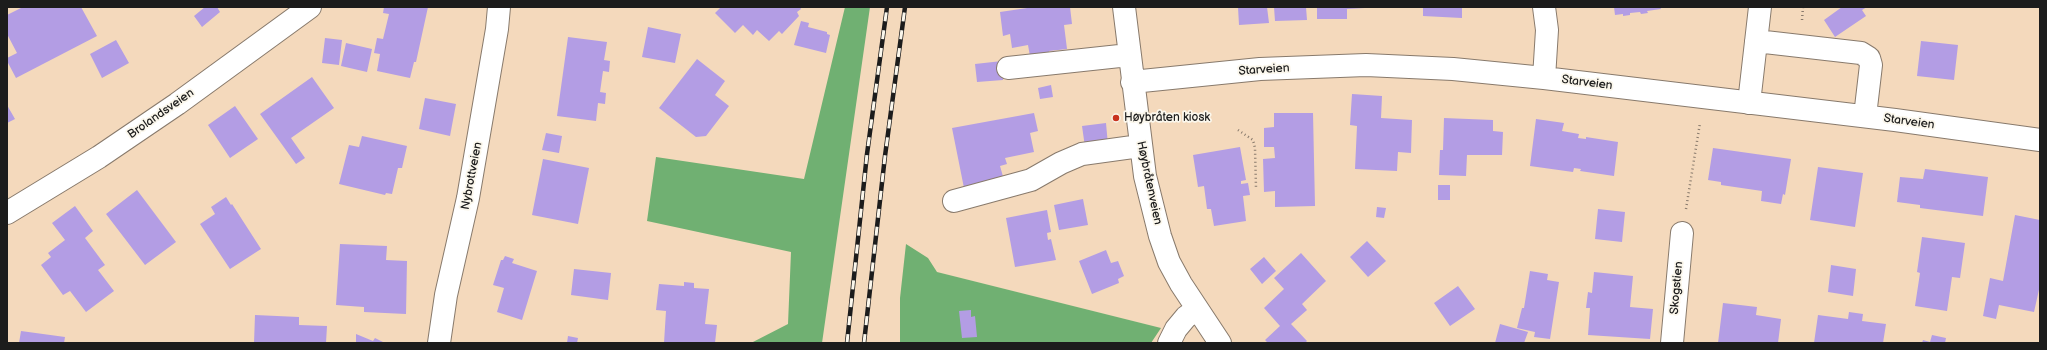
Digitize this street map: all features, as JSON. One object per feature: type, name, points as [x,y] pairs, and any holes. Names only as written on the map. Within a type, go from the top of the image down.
[{"type":"street","name":"Brolandsveien","points":[[7,213],[99,157],[138,131],[310,7]]},
{"type":"street","name":"Nybrottveien","points":[[439,343],[446,295],[471,183],[496,37],[499,7]]},
{"type":"street","name":"Høybråtenveien","points":[[1124,7],[1140,146],[1145,176],[1160,236],[1170,262],[1197,309],[1220,343]]},
{"type":"street","points":[[1544,7],[1547,30],[1544,78]]},
{"type":"street","points":[[1749,103],[1760,7]]},
{"type":"street","points":[[1756,41],[1860,53],[1869,58],[1871,65],[1864,116]]},
{"type":"street","points":[[1008,68],[1129,55]]},
{"type":"street","name":"Starveien","points":[[1132,82],[1260,69],[1366,65],[1453,69],[1544,78],[1864,116],[2040,140]]},
{"type":"street","points":[[954,201],[1026,182],[1066,160],[1082,154],[1140,146]]},
{"type":"street","name":"Skogstien","points":[[1672,343],[1682,233]]},
{"type":"street","points":[[1169,343],[1181,323],[1197,309]]},
{"type":"path","points":[[1682,233],[1704,98]]},
{"type":"path","points":[[1238,130],[1253,140],[1256,188]]},
{"type":"green space","points":[[845,7],[870,7],[822,343],[751,343],[788,324],[791,252],[647,221],[656,157],[804,179]]},
{"type":"green space","points":[[906,244],[928,258],[937,272],[1161,328],[1151,343],[900,343],[900,298]]},
{"type":"building","points":[[23,7],[81,7],[97,36],[16,78],[7,61],[7,58],[17,53],[7,34],[7,15]]},
{"type":"building","points":[[205,7],[217,7],[220,12],[202,27],[194,16]]},
{"type":"building","points":[[384,7],[428,7],[416,62],[414,62],[410,78],[377,71],[380,54],[374,53],[377,38],[383,39],[389,14],[383,13]]},
{"type":"building","points":[[721,7],[800,7],[801,9],[797,12],[799,16],[782,34],[779,31],[769,41],[757,30],[753,35],[743,25],[735,33],[715,13]]},
{"type":"building","points":[[1034,7],[1070,7],[1072,24],[1064,25],[1067,49],[1049,51],[1050,59],[1031,62],[1028,45],[1012,48],[1010,34],[1003,36],[1000,12]]},
{"type":"building","points":[[1238,7],[1267,7],[1269,23],[1239,25]]},
{"type":"building","points":[[1274,7],[1306,7],[1307,20],[1275,21]]},
{"type":"building","points":[[1317,7],[1365,8],[1347,9],[1347,19],[1317,19]]},
{"type":"building","points":[[1423,7],[1462,7],[1462,18],[1423,16]]},
{"type":"building","points":[[1614,7],[1660,7],[1661,9],[1647,11],[1648,13],[1641,14],[1640,12],[1630,13],[1630,15],[1623,16],[1623,14],[1615,15]]},
{"type":"building","points":[[1842,7],[1867,7],[1862,10],[1866,16],[1835,37],[1824,20]]},
{"type":"building","points":[[801,21],[809,23],[808,27],[827,32],[827,34],[830,35],[826,53],[794,45]]},
{"type":"building","points":[[648,27],[681,34],[675,63],[642,57]]},
{"type":"building","points":[[568,37],[607,42],[604,60],[610,61],[609,72],[603,71],[600,92],[606,93],[605,104],[598,103],[596,121],[557,116]]},
{"type":"building","points":[[325,38],[342,40],[339,65],[322,63]]},
{"type":"building","points":[[116,40],[129,63],[102,78],[90,54]]},
{"type":"building","points":[[1921,41],[1958,45],[1954,80],[1917,76]]},
{"type":"building","points":[[346,43],[372,49],[367,72],[341,66]]},
{"type":"building","points":[[697,59],[725,81],[715,95],[729,106],[706,136],[696,137],[659,108]]},
{"type":"building","points":[[1002,61],[1003,80],[977,82],[975,64]]},
{"type":"building","points":[[312,77],[334,108],[291,138],[305,158],[296,164],[260,114]]},
{"type":"building","points":[[1051,85],[1053,97],[1040,99],[1038,88]]},
{"type":"building","points":[[1352,94],[1382,96],[1381,118],[1412,120],[1411,153],[1398,152],[1397,171],[1355,169],[1357,126],[1350,125]]},
{"type":"building","points":[[425,98],[456,104],[450,136],[419,129]]},
{"type":"building","points":[[7,105],[15,119],[7,123]]},
{"type":"building","points":[[235,106],[258,139],[230,158],[208,125]]},
{"type":"building","points":[[1034,113],[1038,131],[1030,133],[1034,152],[1005,158],[1007,164],[1000,166],[1004,180],[964,188],[952,128]]},
{"type":"building","points":[[1274,113],[1313,113],[1315,206],[1275,207],[1275,191],[1264,192],[1263,159],[1275,158],[1274,147],[1264,147],[1264,128],[1274,127]]},
{"type":"building","points":[[1444,118],[1493,120],[1493,131],[1503,132],[1502,155],[1467,155],[1466,176],[1439,175],[1440,150],[1443,150]]},
{"type":"building","points":[[1536,119],[1564,123],[1562,131],[1579,134],[1578,138],[1586,139],[1586,137],[1618,142],[1614,176],[1580,171],[1581,169],[1574,168],[1573,172],[1530,166]]},
{"type":"building","points":[[1106,123],[1108,145],[1085,147],[1082,126]]},
{"type":"building","points":[[546,133],[562,136],[559,153],[542,150]]},
{"type":"building","points":[[362,136],[407,146],[402,168],[398,168],[392,194],[386,193],[385,195],[339,184],[349,145],[359,147]]},
{"type":"building","points":[[1240,147],[1246,180],[1241,181],[1241,184],[1248,183],[1250,195],[1243,196],[1246,221],[1214,226],[1211,209],[1207,209],[1204,186],[1198,187],[1193,155]]},
{"type":"building","points":[[1713,148],[1791,159],[1785,195],[1783,194],[1781,204],[1761,201],[1762,191],[1721,185],[1721,182],[1708,180]]},
{"type":"building","points":[[543,159],[589,168],[578,224],[532,215]]},
{"type":"building","points":[[1818,167],[1863,173],[1855,227],[1810,220]]},
{"type":"building","points":[[1925,169],[1988,177],[1983,216],[1920,208],[1920,205],[1897,202],[1900,177],[1923,179]]},
{"type":"building","points":[[1438,185],[1450,185],[1450,200],[1438,200]]},
{"type":"building","points":[[137,190],[176,242],[145,265],[106,214]]},
{"type":"building","points":[[226,197],[261,249],[230,269],[200,224],[215,214],[211,207]]},
{"type":"building","points":[[1083,199],[1088,225],[1059,230],[1054,205]]},
{"type":"building","points":[[75,206],[93,231],[85,238],[105,265],[98,270],[114,291],[86,312],[70,291],[63,295],[41,265],[51,257],[48,253],[65,240],[52,223]]},
{"type":"building","points":[[1377,207],[1386,208],[1384,218],[1376,217]]},
{"type":"building","points":[[1598,209],[1625,212],[1622,242],[1595,239]]},
{"type":"building","points":[[1047,210],[1051,232],[1047,233],[1048,240],[1051,239],[1056,260],[1015,267],[1006,218]]},
{"type":"building","points":[[2015,215],[2040,220],[2040,285],[2034,312],[1999,305],[1996,319],[1983,316],[1990,278],[2003,281]]},
{"type":"building","points":[[1922,237],[1965,243],[1960,278],[1952,277],[1947,311],[1915,306],[1920,273],[1917,272]]},
{"type":"building","points":[[1367,241],[1386,261],[1368,277],[1350,257]]},
{"type":"building","points":[[340,244],[387,246],[386,260],[407,261],[406,314],[364,312],[364,307],[336,305]]},
{"type":"building","points":[[1106,250],[1111,263],[1118,261],[1124,276],[1118,279],[1119,283],[1092,294],[1079,261]]},
{"type":"building","points":[[1301,253],[1326,281],[1302,304],[1307,310],[1291,324],[1307,341],[1305,343],[1268,343],[1265,340],[1280,326],[1264,308],[1284,289],[1274,278]]},
{"type":"building","points":[[505,256],[514,259],[512,263],[537,271],[522,320],[497,312],[504,288],[493,285],[501,260],[503,260]]},
{"type":"building","points":[[1264,257],[1276,271],[1262,284],[1250,269]]},
{"type":"building","points":[[1831,265],[1856,269],[1853,296],[1828,292]]},
{"type":"building","points":[[574,269],[611,273],[608,300],[571,295]]},
{"type":"building","points":[[1530,271],[1548,274],[1547,280],[1559,282],[1550,339],[1534,337],[1535,332],[1517,328],[1522,308],[1524,308]]},
{"type":"building","points":[[1594,272],[1633,276],[1630,307],[1653,309],[1650,339],[1588,335],[1590,308],[1586,308],[1588,292],[1592,293]]},
{"type":"building","points":[[684,282],[694,283],[694,288],[709,289],[705,324],[717,325],[715,343],[664,343],[666,311],[656,310],[659,284],[684,286]]},
{"type":"building","points":[[1458,286],[1475,309],[1450,326],[1434,303]]},
{"type":"building","points":[[1723,303],[1757,307],[1756,315],[1781,319],[1778,343],[1718,343]]},
{"type":"building","points":[[971,310],[971,317],[975,316],[977,337],[962,338],[959,311]]},
{"type":"building","points":[[1849,312],[1863,314],[1862,321],[1886,324],[1883,343],[1814,343],[1818,315],[1848,319]]},
{"type":"building","points":[[255,315],[299,317],[299,325],[327,326],[326,343],[254,343]]},
{"type":"building","points":[[1500,324],[1528,332],[1524,343],[1495,343]]},
{"type":"building","points":[[21,331],[65,337],[64,343],[19,343]]},
{"type":"building","points":[[356,334],[373,341],[375,338],[385,343],[356,343]]},
{"type":"building","points":[[1932,335],[1946,338],[1945,343],[1922,343],[1923,340],[1930,342]]},
{"type":"building","points":[[568,336],[578,338],[577,343],[567,343]]},
{"type":"railway","points":[[847,343],[867,154],[887,7]]},
{"type":"railway","points":[[864,343],[885,156],[905,7]]},
{"type":"place","name":"Høybråten kiosk","points":[[1116,118]]}]
